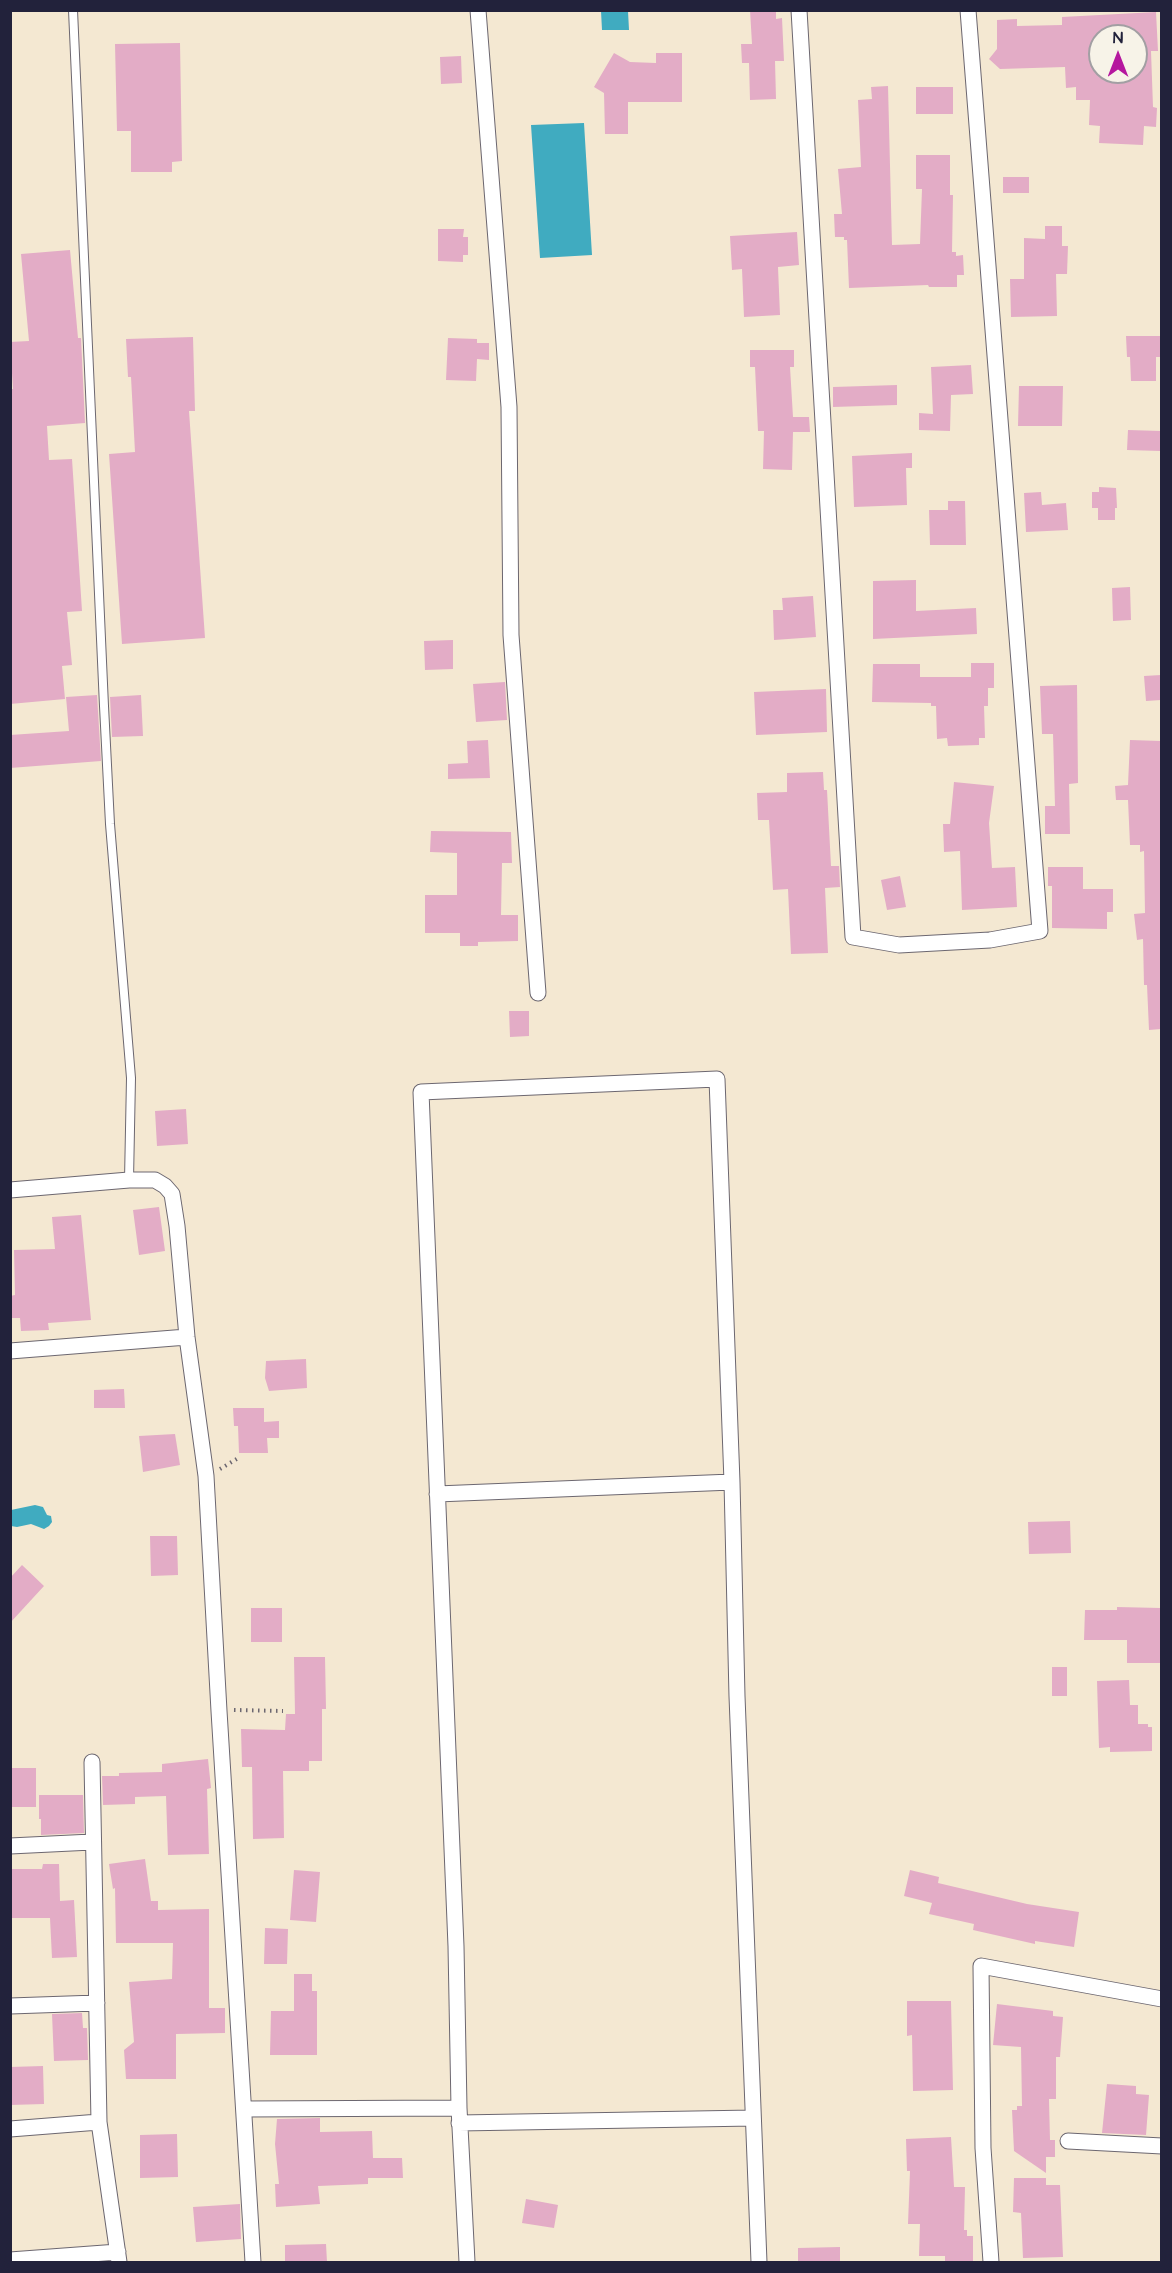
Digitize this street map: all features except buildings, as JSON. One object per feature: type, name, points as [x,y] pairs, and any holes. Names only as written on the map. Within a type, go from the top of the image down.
[{"type":"street","points":[[477,10],[509,407],[511,635],[538,993]]},
{"type":"street","points":[[800,10],[854,938],[899,945],[990,940],[1040,932],[968,10]]},
{"type":"street","points":[[467,2262],[459,2116],[456,1946],[421,1092],[717,1079],[759,2262]]},
{"type":"street","points":[[10,1190],[155,1180],[172,1194],[177,1226],[186,1337],[206,1476],[253,2262]]},
{"type":"street","points":[[10,1351],[186,1337]]},
{"type":"street","points":[[437,1494],[732,1482]]},
{"type":"street","points":[[10,2260],[118,2257],[99,2122],[92,1762]]},
{"type":"street","points":[[10,1846],[92,1842]]},
{"type":"street","points":[[991,2262],[983,2148],[981,1966],[1161,1999]]},
{"type":"street","points":[[10,2006],[97,2003]]},
{"type":"street","points":[[244,2109],[459,2116],[753,2118]]},
{"type":"street","points":[[10,2129],[99,2122]]},
{"type":"street","points":[[1068,2141],[1161,2146]]},
{"type":"lane","points":[[73,10],[110,824],[131,1078],[129,1180]]},
{"type":"path","points":[[219,1711],[283,1711]]},
{"type":"water","points":[[601,11],[628,11],[629,30],[602,30]]},
{"type":"water","points":[[584,123],[592,255],[540,258],[531,125]]},
{"type":"water","points":[[35,1505],[43,1507],[47,1515],[51,1516],[52,1522],[49,1526],[44,1529],[31,1524],[11,1526],[11,1510]]}]
